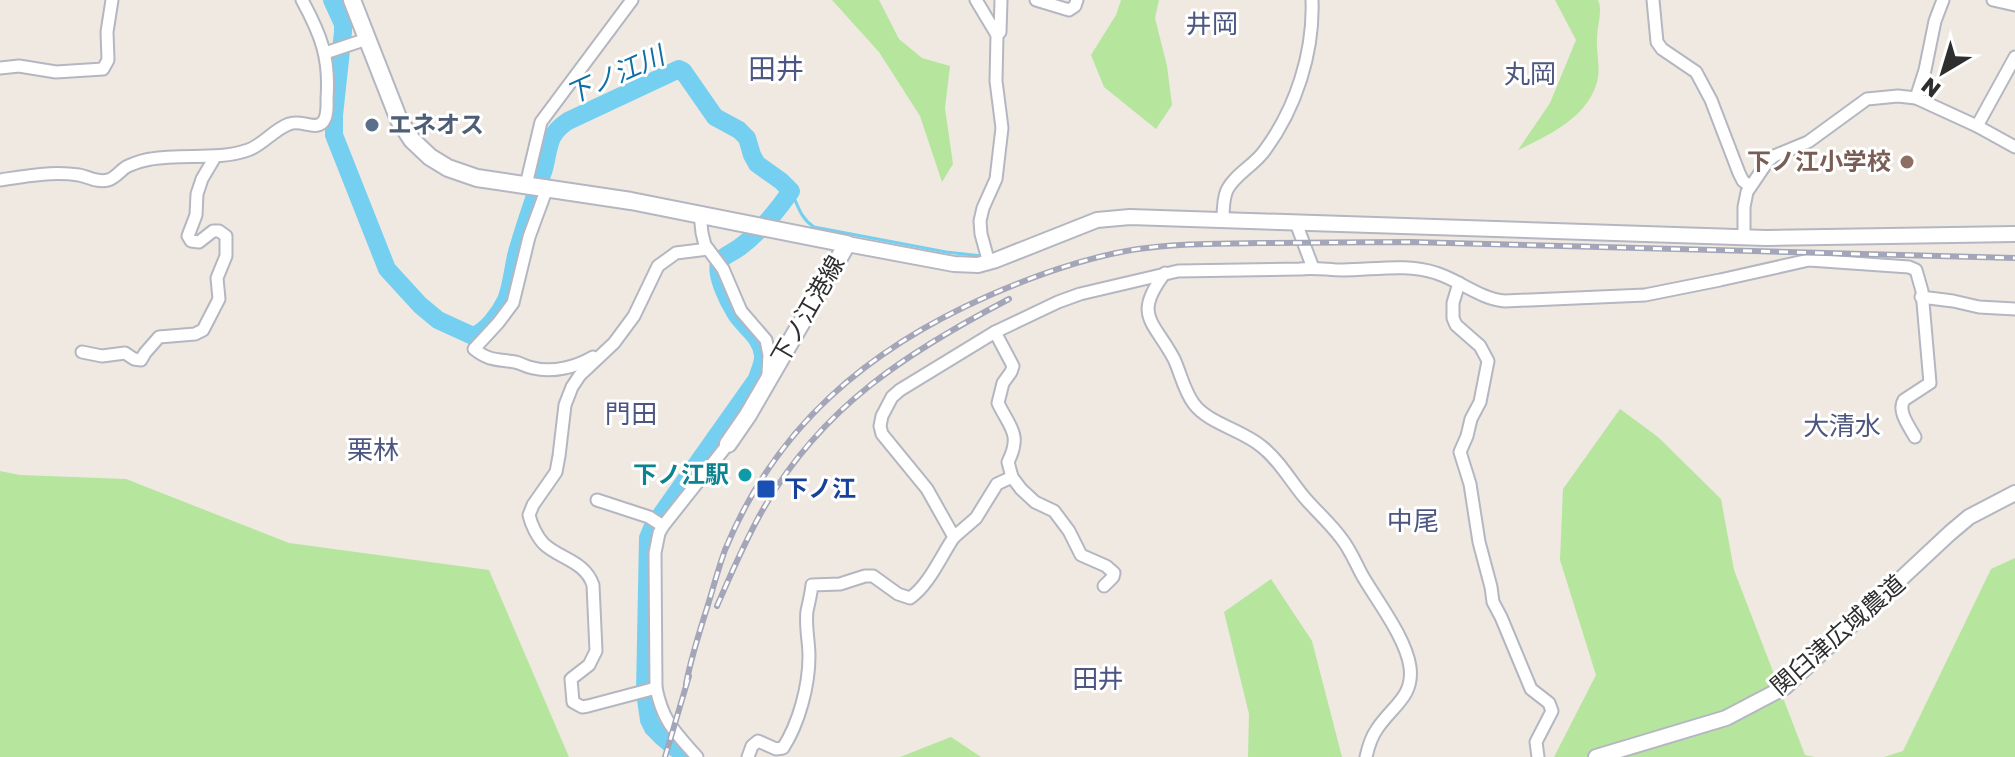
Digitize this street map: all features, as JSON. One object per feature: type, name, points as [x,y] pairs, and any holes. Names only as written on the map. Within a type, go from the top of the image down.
[{"type":"main road","points":[[352,0],[361,42],[399,120],[422,150],[458,173],[488,181],[526,185]]},
{"type":"main road","name":"下ノ江港線","points":[[526,185],[631,201],[847,244],[728,444]]},
{"type":"street","points":[[0,68],[19,66],[56,72],[103,69],[108,60],[107,32],[112,0]]},
{"type":"street","points":[[0,180],[57,174],[109,180],[128,166],[151,159],[215,157],[249,150],[293,122],[314,126],[323,122],[328,78],[327,52],[302,0]]},
{"type":"street","points":[[526,185],[541,122],[632,0]]},
{"type":"street","points":[[976,0],[997,35],[996,81],[1002,137],[996,179],[981,215],[980,227],[988,257]]},
{"type":"street","points":[[997,35],[1001,26],[1001,0]]},
{"type":"street","points":[[1036,0],[1069,10],[1077,0]]},
{"type":"street","points":[[1223,220],[1227,189],[1268,147],[1299,85],[1307,60],[1312,0]]},
{"type":"street","points":[[1653,0],[1657,42],[1662,49],[1696,72],[1711,100],[1743,181],[1750,186]]},
{"type":"street","points":[[1916,98],[1943,0]]},
{"type":"street","points":[[1993,0],[2015,3]]},
{"type":"street","points":[[327,52],[361,42]]},
{"type":"street","points":[[1977,126],[2015,57]]},
{"type":"street","points":[[1744,237],[1744,201],[1750,186],[1771,158],[1803,145],[1867,99],[1888,96],[1916,98],[2015,147]]},
{"type":"street","points":[[82,352],[102,356],[125,353],[141,360],[159,337],[195,334],[203,330],[219,299],[217,278],[226,256],[226,236],[213,231],[199,242],[191,241],[188,236],[196,215],[197,194],[202,179],[215,157]]},
{"type":"street","points":[[546,188],[529,237],[513,303],[474,349],[492,359],[548,369],[575,365],[605,352]]},
{"type":"street","points":[[700,214],[708,249],[720,265],[741,311],[759,330],[767,345],[770,368],[763,389]]},
{"type":"street","points":[[847,244],[970,265],[1097,220],[1130,217],[1744,237],[2015,234]]},
{"type":"street","points":[[1296,223],[1313,268]]},
{"type":"street","points":[[1795,262],[1798,238]]},
{"type":"street","points":[[650,690],[582,707],[573,702],[571,679],[589,665],[596,651],[593,585],[589,575],[574,561],[542,541],[529,515],[556,472],[563,414],[569,392],[580,375],[605,352],[634,316],[658,266],[676,253],[708,249]]},
{"type":"street","points":[[954,537],[927,489],[884,439],[881,420],[892,397],[995,332],[1058,302],[1178,271],[1413,269],[1438,273],[1491,298],[1505,301],[1624,296],[1675,289],[1820,259],[1914,268],[1920,283],[1930,383],[1901,404],[1915,437]]},
{"type":"street","points":[[1165,273],[1152,293],[1148,313],[1196,407],[1254,440],[1277,461],[1348,547],[1408,657],[1410,686],[1376,730],[1366,757]]},
{"type":"street","points":[[1459,283],[1453,303],[1453,318],[1456,325],[1480,346],[1488,361],[1480,402],[1460,452],[1470,484],[1493,602],[1531,689],[1549,703],[1552,711],[1536,742],[1538,757]]},
{"type":"street","points":[[1921,297],[1979,307],[2015,309]]},
{"type":"street","points":[[995,332],[1013,366],[1003,383],[998,403],[1015,435],[1014,450],[1008,464],[1012,477],[1029,497],[1054,511],[1081,555],[1114,573],[1104,586]]},
{"type":"street","points":[[697,757],[669,725],[650,690],[658,523],[728,444]]},
{"type":"street","points":[[748,757],[752,746],[758,741],[776,749],[783,748],[796,719],[807,674],[807,611],[812,585],[840,584],[873,576],[898,594],[910,598],[925,584],[954,537],[976,518],[997,484],[1012,477]]},
{"type":"street","name":"関臼津広域農道","points":[[1596,757],[1726,718],[1785,687],[1950,533],[1969,517],[2015,493]]},
{"type":"street","points":[[597,500],[658,523]]},
{"type":"green space","points":[[832,0],[879,0],[899,39],[922,58],[950,66],[945,108],[953,164],[942,182],[920,116],[879,52]]},
{"type":"green space","points":[[1121,0],[1159,0],[1155,18],[1167,66],[1172,105],[1156,129],[1104,87],[1091,55],[1116,15]]},
{"type":"green space","points":[[1555,0],[1598,0],[1597,82],[1585,106],[1576,115],[1518,150],[1550,103],[1576,40]]},
{"type":"green space","points":[[1620,409],[1658,437],[1721,499],[1734,570],[1805,755],[1815,757],[1554,757],[1596,675],[1560,560],[1563,489]]},
{"type":"green space","points":[[0,471],[20,475],[126,479],[289,543],[489,570],[569,757],[0,757]]},
{"type":"green space","points":[[2015,558],[2015,757],[1884,757],[1903,751],[1991,569]]},
{"type":"green space","points":[[1271,579],[1312,641],[1342,757],[1248,757],[1249,714],[1224,612]]},
{"type":"green space","points":[[951,737],[981,757],[900,757]]},
{"type":"waterway","name":"下ノ江川","points":[[332,0],[343,24],[334,135],[387,269],[438,320],[473,336],[483,331],[506,300],[520,242],[556,131],[568,121],[679,69],[715,117],[747,138],[757,164],[791,191],[761,228],[722,259],[718,266],[720,280],[730,303],[762,348],[763,361],[757,379],[653,526],[648,538],[645,693],[649,720],[653,728],[686,757]]},
{"type":"waterway","points":[[791,191],[802,215],[814,227],[982,256]]},
{"type":"waterway","points":[[1102,213],[1118,211]]},
{"type":"waterway","points":[[1226,213],[1393,219]]},
{"type":"railway","points":[[686,684],[725,550],[746,506],[771,465],[799,429],[865,367],[903,341],[988,296],[1062,268],[1119,252],[1153,247],[1259,243],[1410,242],[2015,258]]},
{"type":"railway","points":[[717,606],[765,506],[814,438],[871,384],[903,361],[1009,299]]},
{"type":"railway","points":[[665,757],[689,676]]},
{"type":"place","name":"エネオス","points":[[372,125]]},
{"type":"place","name":"下ノ江小学校","points":[[1907,162]]},
{"type":"place","name":"下ノ江駅","points":[[745,475]]},
{"type":"place","name":"下ノ江","points":[[766,489]]},
{"type":"district","name":"井岡","points":[[1212,24]]},
{"type":"district","name":"田井","points":[[776,69]]},
{"type":"district","name":"丸岡","points":[[1530,74]]},
{"type":"district","name":"門田","points":[[631,414]]},
{"type":"district","name":"大清水","points":[[1842,426]]},
{"type":"district","name":"栗林","points":[[373,450]]},
{"type":"district","name":"中尾","points":[[1413,521]]},
{"type":"district","name":"田井","points":[[1098,679]]}]
